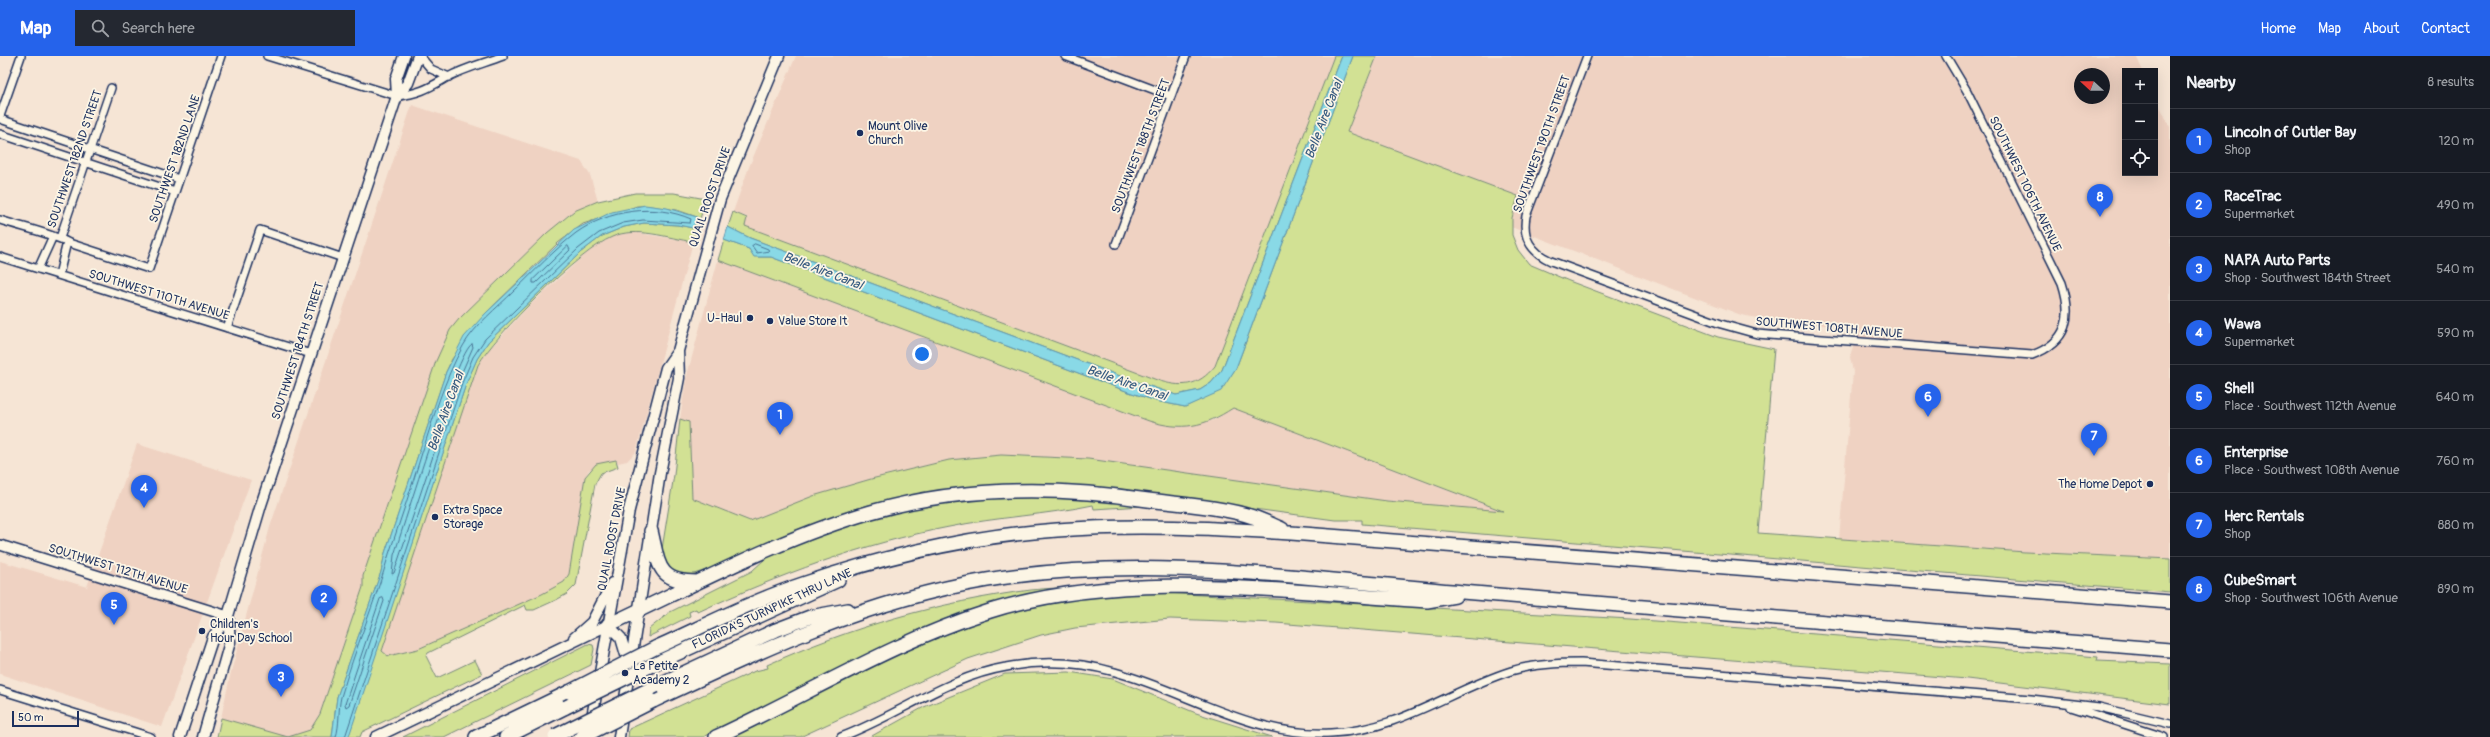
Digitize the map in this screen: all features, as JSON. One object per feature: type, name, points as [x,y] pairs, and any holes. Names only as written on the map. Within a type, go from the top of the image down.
[{"type":"highway","points":[[608,625],[698,582],[812,532],[865,514],[934,498],[992,491],[1064,490],[1119,496],[1252,516],[1291,533]]},
{"type":"highway","points":[[476,737],[655,648],[774,595],[866,565],[960,543],[1056,530],[1153,526],[1291,533],[2170,602]]},
{"type":"highway","points":[[651,530],[657,561],[661,570],[676,580],[698,582]]},
{"type":"highway","name":"FLORIDA'S TURNPIKE THRU LANE","points":[[506,737],[748,619],[807,596],[866,565]]},
{"type":"highway","points":[[588,735],[653,702],[781,642],[889,602],[954,586],[1018,575],[1116,568],[1215,570],[1470,593],[2170,650]]},
{"type":"highway","points":[[716,737],[925,635],[991,611],[1042,598],[1133,587],[1211,588],[1426,602],[1470,593]]},
{"type":"highway","name":"FLORIDA'S TURNPIKE THRU LANE","points":[[553,736],[753,641],[810,617],[889,602]]},
{"type":"main road","name":"SOUTHWEST 184TH STREET","points":[[398,96],[396,80],[404,56]]},
{"type":"main road","name":"SOUTHWEST 184TH STREET","points":[[180,737],[213,637],[228,616],[261,505],[398,96],[408,83],[419,56]]},
{"type":"main road","name":"QUAIL ROOST DRIVE","points":[[619,737],[640,610],[651,530],[679,378],[678,351],[720,199],[779,56]]},
{"type":"main road","name":"QUAIL ROOST DRIVE","points":[[588,735],[633,494],[666,368],[678,351]]},
{"type":"main road","points":[[568,644],[596,617],[618,570]]},
{"type":"main road","name":"SOUTHWEST 184TH STREET","points":[[204,735],[230,642],[228,616]]},
{"type":"main road","points":[[376,737],[608,625],[621,638],[630,672]]},
{"type":"street","points":[[21,56],[0,117],[179,179]]},
{"type":"street","name":"SOUTHWEST 182ND LANE","points":[[67,242],[149,268],[221,56]]},
{"type":"street","points":[[267,56],[398,96],[414,94],[438,85],[448,77],[503,56]]},
{"type":"street","points":[[419,56],[431,70],[448,77]]},
{"type":"street","points":[[1065,56],[1171,96]]},
{"type":"street","name":"SOUTHWEST 188TH STREET","points":[[1116,244],[1186,56]]},
{"type":"street","name":"SOUTHWEST 190TH STREET","points":[[1527,240],[1524,225],[1528,208],[1587,56]]},
{"type":"street","name":"SOUTHWEST 106TH AVENUE","points":[[1946,56],[1967,91],[2062,283],[2068,300],[2065,326]]},
{"type":"street","name":"SOUTHWEST 182ND STREET","points":[[38,270],[56,237],[85,163],[110,88]]},
{"type":"street","points":[[0,134],[175,192]]},
{"type":"street","points":[[0,220],[56,237],[67,242]]},
{"type":"street","points":[[227,328],[260,230],[343,258]]},
{"type":"street","name":"SOUTHWEST 108TH AVENUE","points":[[1527,240],[1536,253],[1551,261],[1721,324],[1768,336],[2024,356],[2032,355],[2048,348],[2060,336],[2065,326]]},
{"type":"street","name":"SOUTHWEST 182ND STREET","points":[[59,275],[67,242]]},
{"type":"street","name":"SOUTHWEST 110TH AVENUE","points":[[0,257],[311,354]]},
{"type":"street","name":"SOUTHWEST 112TH AVENUE","points":[[0,544],[228,616]]},
{"type":"street","points":[[841,737],[865,728],[969,677],[1005,667],[1040,663],[1081,665],[1108,670],[1254,724],[1313,733],[1353,732],[1378,727],[1409,716],[1502,674],[1527,666],[1562,663],[1626,665],[2053,702],[2099,707],[2170,724]]},
{"type":"street","points":[[0,690],[152,737]]},
{"type":"street","points":[[2053,702],[2164,737]]},
{"type":"street","points":[[851,737],[865,728]]},
{"type":"shaded area","points":[[796,56],[1334,56],[1215,366],[1203,379],[1181,386],[1157,380],[745,226],[747,217],[733,212],[749,167]]},
{"type":"shaded area","points":[[1377,56],[2136,56],[2142,68],[2122,68],[2122,176],[2158,176],[2158,102],[2170,127],[2170,559],[2025,552],[1839,539],[1853,372],[1850,357],[1859,328],[1775,321],[1741,315],[1511,227],[1517,196],[1347,132]]},
{"type":"shaded area","points":[[412,105],[581,161],[590,175],[598,201],[574,211],[547,233],[459,319],[444,342],[363,576],[363,587],[320,714],[313,727],[304,733],[294,737],[277,736],[221,718],[230,676],[270,527]]},
{"type":"shaded area","points":[[632,232],[693,242],[636,452],[627,461],[618,463],[616,460],[589,470],[585,477],[569,574],[564,582],[542,594],[418,649],[388,656],[382,651],[478,365],[485,354],[529,306],[590,250],[612,236]]},
{"type":"shaded area","points":[[718,260],[1149,421],[1179,427],[1214,420],[1233,408],[1505,512],[1387,501],[1088,459],[1001,455],[949,460],[871,479],[750,521],[692,498],[689,422],[680,419],[686,379]]},
{"type":"shaded area","points":[[137,444],[251,480],[162,727],[0,674],[0,561],[87,587]]},
{"type":"green space","points":[[1334,56],[1342,56],[1222,370],[1211,383],[1200,390],[1176,395],[1120,376],[750,238],[728,227],[733,212],[747,218],[745,226],[1157,380],[1181,385],[1189,384],[1202,378],[1215,366]]},
{"type":"green space","points":[[1353,56],[1377,56],[1347,132],[1518,196],[1512,218],[1512,235],[1518,250],[1529,264],[1569,281],[1718,337],[1774,349],[1758,533],[2025,552],[2170,559],[2170,592],[1362,524],[1362,520],[1335,520],[1092,487],[1015,485],[953,491],[694,574],[684,576],[668,571],[662,555],[662,549],[674,475],[680,419],[689,422],[692,498],[750,521],[813,496],[871,479],[949,460],[1001,455],[1088,459],[1387,501],[1503,511],[1233,408],[1212,419],[1192,425],[1172,426],[1149,421],[718,260],[724,240],[749,249],[757,257],[771,257],[1126,391],[1156,401],[1185,407],[1222,388],[1236,368]]},
{"type":"green space","points":[[635,193],[674,193],[706,199],[693,242],[641,233],[621,234],[612,237],[580,258],[560,275],[519,315],[487,351],[478,365],[382,651],[388,656],[418,649],[542,594],[564,582],[569,574],[585,477],[596,464],[616,460],[618,467],[601,473],[595,484],[576,585],[567,594],[556,600],[534,610],[527,610],[525,605],[428,653],[426,656],[437,678],[475,660],[482,674],[362,732],[360,737],[348,737],[466,384],[477,359],[488,342],[581,252],[602,236],[624,227],[644,223],[678,225],[693,228],[697,217],[677,210],[650,206],[637,206],[583,224],[558,243],[485,314],[452,359],[446,372],[385,553],[381,572],[337,697],[332,737],[288,737],[310,730],[320,714],[363,587],[363,576],[436,361],[450,330],[459,319],[547,233],[574,211],[598,201]]},
{"type":"green space","points":[[1075,495],[1143,506],[1094,509],[1093,505],[967,524],[884,542],[790,573],[698,612],[696,609],[689,612],[690,616],[648,637],[649,629],[670,612],[752,571],[766,558],[816,535],[890,512],[963,498]]},
{"type":"green space","points":[[1082,586],[1030,597],[703,737],[628,737],[629,729],[755,671],[768,668],[767,665],[799,651],[863,628],[962,601],[1031,590]]},
{"type":"green space","points":[[1166,593],[1630,619],[2098,657],[2097,661],[2170,664],[2170,704],[1967,679],[1276,623],[1170,619],[1075,628],[1041,635],[968,659],[800,737],[732,737],[822,689],[883,659],[978,620],[1047,602],[1095,596]]},
{"type":"green space","points":[[588,644],[593,645],[594,649],[591,665],[444,737],[403,737]]},
{"type":"green space","points":[[1069,672],[1113,679],[1196,713],[1272,737],[870,737],[924,707],[1005,674]]},
{"type":"green space","points":[[221,718],[288,737],[217,737]]},
{"type":"water","name":"Belle Aire Canal","points":[[1342,56],[1353,56],[1236,368],[1221,391],[1185,407],[1156,401],[1126,391],[771,257],[754,257],[749,249],[724,240],[728,227],[750,238],[1120,376],[1176,395],[1200,390],[1211,383],[1222,370]]},
{"type":"water","name":"Belle Aire Canal","points":[[645,205],[667,208],[697,217],[693,228],[678,225],[644,223],[624,227],[602,236],[581,252],[488,342],[477,359],[466,384],[350,733],[348,737],[332,737],[337,697],[381,572],[385,553],[446,372],[464,337],[485,314],[574,230],[612,212]]},
{"type":"place","name":"Mount Olive Church","points":[[860,133]]},
{"type":"place","name":"CubeSmart","points":[[2100,217]]},
{"type":"place","name":"U-Haul","points":[[750,318]]},
{"type":"place","name":"Value Store It","points":[[770,321]]},
{"type":"place","name":"Enterprise","points":[[1928,417]]},
{"type":"place","name":"Lincoln of Cutler Bay","points":[[780,435]]},
{"type":"place","name":"Herc Rentals","points":[[2094,456]]},
{"type":"place","name":"The Home Depot","points":[[2150,484]]},
{"type":"place","name":"Wawa","points":[[144,508]]},
{"type":"place","name":"Extra Space Storage","points":[[435,517]]},
{"type":"place","name":"RaceTrac","points":[[324,618]]},
{"type":"place","name":"Shell","points":[[114,625]]},
{"type":"place","name":"Children's Hour Day School","points":[[202,631]]},
{"type":"place","name":"La Petite Academy 2","points":[[625,673]]},
{"type":"place","name":"NAPA Auto Parts","points":[[281,697]]}]
